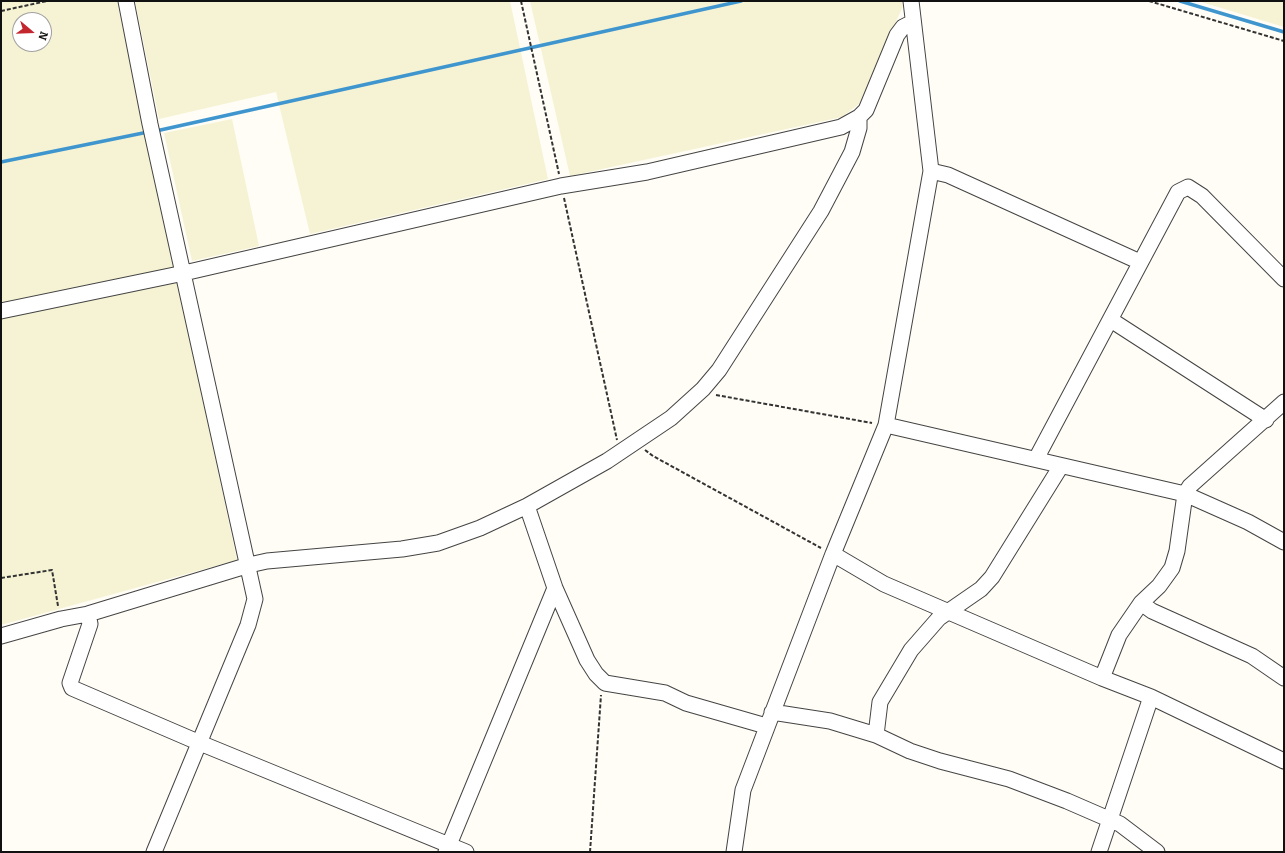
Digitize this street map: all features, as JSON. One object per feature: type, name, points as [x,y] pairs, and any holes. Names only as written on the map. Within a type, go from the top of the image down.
[{"type":"street","points":[[126,1],[150,124],[255,599],[251,618],[154,852]]},
{"type":"street","points":[[734,852],[743,790],[766,726],[833,554],[886,425],[931,170],[911,1]]},
{"type":"street","points":[[1,311],[184,273],[561,186],[647,172],[841,127],[859,117],[866,110],[897,35],[903,27],[913,22]]},
{"type":"street","points":[[1,636],[61,619],[88,614],[248,565],[275,561],[402,550],[438,543],[480,528],[527,506],[621,452],[671,418],[703,389],[719,370],[821,211],[852,152],[859,128],[859,117]]},
{"type":"street","points":[[931,170],[948,175],[1140,262]]},
{"type":"street","points":[[1036,459],[1044,440],[1111,320],[1140,262],[1178,192],[1188,187],[1202,196],[1284,279]]},
{"type":"street","points":[[1111,320],[1266,420]]},
{"type":"street","points":[[1102,678],[1119,635],[1141,603],[1159,586],[1172,568],[1177,551],[1185,494],[1190,486],[1266,420],[1284,402]]},
{"type":"street","points":[[886,425],[1185,494],[1248,522],[1284,542]]},
{"type":"street","points":[[876,735],[880,702],[911,650],[939,618],[981,589],[992,577],[1061,466]]},
{"type":"street","points":[[527,506],[555,588],[587,660],[602,680],[605,682],[664,694],[686,703],[766,726]]},
{"type":"street","points":[[833,554],[884,584],[1102,678],[1151,697],[1284,761]]},
{"type":"street","points":[[448,849],[555,588]]},
{"type":"street","points":[[1141,603],[1152,611],[1252,656],[1284,678]]},
{"type":"street","points":[[88,614],[90,624],[70,683],[72,688],[448,849],[466,852]]},
{"type":"street","points":[[1099,852],[1151,697]]},
{"type":"street","points":[[772,712],[830,721],[876,735],[910,751],[940,761],[1016,782],[1109,819],[1135,834],[1157,852]]},
{"type":"path","points":[[1,11],[47,1]]},
{"type":"path","points":[[521,1],[616,438],[621,452]]},
{"type":"path","points":[[1149,1],[1284,41]]},
{"type":"path","points":[[703,389],[720,397],[886,425]]},
{"type":"path","points":[[636,442],[653,456],[833,554]]},
{"type":"path","points":[[1,578],[52,570],[61,619]]},
{"type":"path","points":[[590,852],[602,680]]},
{"type":"shaded area","points":[[1,1],[117,1],[237,560],[1,625]]},
{"type":"shaded area","points":[[135,1],[510,1],[548,179],[310,234],[276,92],[159,119]]},
{"type":"shaded area","points":[[530,1],[902,1],[903,6],[859,104],[842,117],[570,176]]},
{"type":"shaded area","points":[[1198,1],[1284,1],[1284,27]]},
{"type":"shaded area","points":[[232,119],[259,246],[192,261],[164,133]]},
{"type":"waterway","points":[[156,131],[741,1]]},
{"type":"waterway","points":[[1180,1],[1284,32]]},
{"type":"waterway","points":[[1,162],[148,132]]}]
